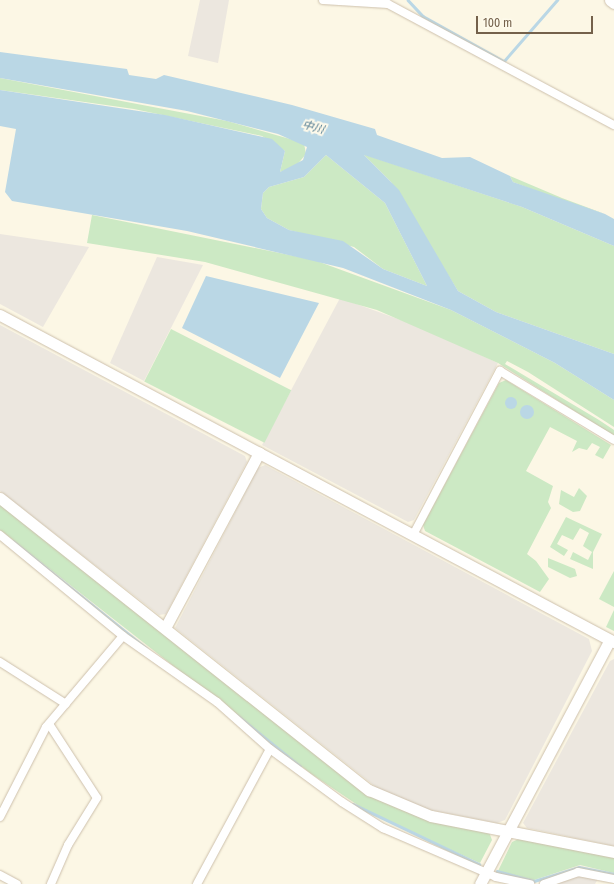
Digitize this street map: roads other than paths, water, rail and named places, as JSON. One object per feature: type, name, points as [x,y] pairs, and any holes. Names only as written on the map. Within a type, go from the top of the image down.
[{"type":"street","points":[[323,0],[390,2],[614,125]]},
{"type":"street","points":[[610,0],[614,4]]},
{"type":"street","points":[[0,315],[612,641],[480,884]]},
{"type":"street","points":[[413,535],[500,371],[614,440]]},
{"type":"street","points":[[164,628],[259,453]]},
{"type":"street","points":[[0,498],[369,790],[431,816],[614,852]]},
{"type":"street","points":[[0,536],[123,636],[217,702],[270,750],[383,828],[486,872],[530,884]]},
{"type":"street","points":[[0,817],[49,724],[123,636]]},
{"type":"street","points":[[0,662],[66,704]]},
{"type":"street","points":[[49,724],[97,798],[68,846],[51,884]]},
{"type":"street","points":[[197,884],[270,750]]},
{"type":"street","points":[[544,884],[578,872],[614,879]]},
{"type":"street","points":[[0,876],[17,884]]},
{"type":"water","name":"中川","points":[[0,52],[127,69],[129,75],[156,79],[164,75],[292,105],[375,129],[377,135],[442,158],[470,157],[510,176],[513,182],[605,214],[614,219],[614,246],[522,207],[364,155],[399,190],[458,291],[496,312],[614,354],[614,400],[555,363],[451,310],[343,268],[187,231],[12,201],[5,192],[16,129],[0,126],[0,90],[165,115],[272,139],[285,151],[280,172],[303,160],[307,147],[278,134],[187,111],[0,78]],"holes":[[[326,155],[385,203],[427,286],[383,269],[343,241],[289,230],[267,218],[261,209],[263,193],[269,187],[304,177]]]},
{"type":"water","points":[[206,276],[319,303],[280,378],[182,328]]},
{"type":"water","points":[[511,397],[515,399],[517,403],[515,407],[511,409],[507,407],[505,403],[507,399]]},
{"type":"water","points":[[524,405],[530,405],[534,409],[534,415],[530,419],[524,419],[520,415],[520,409]]},
{"type":"waterway","points":[[408,0],[423,16],[504,61],[557,0]]},
{"type":"waterway","points":[[13,541],[146,648]]},
{"type":"waterway","points":[[237,715],[300,766]]},
{"type":"waterway","points":[[353,804],[479,864]]},
{"type":"waterway","points":[[497,871],[534,881],[579,867],[614,874]]}]
